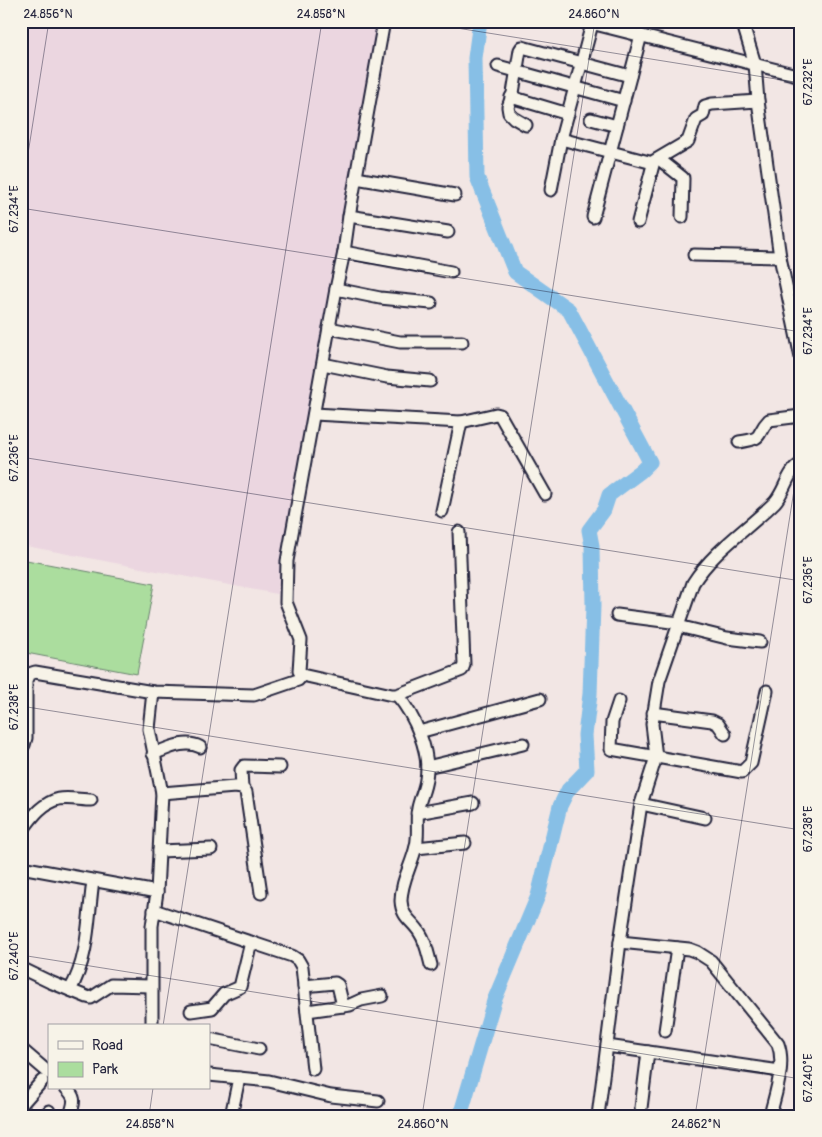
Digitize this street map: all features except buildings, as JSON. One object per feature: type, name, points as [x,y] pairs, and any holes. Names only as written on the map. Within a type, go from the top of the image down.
[{"type":"street","points":[[384,21],[288,561],[285,586],[286,602],[301,640],[299,671],[302,675],[386,694],[397,694],[464,668],[460,532]]},
{"type":"street","points":[[742,21],[755,64],[758,101],[780,257],[801,358]]},
{"type":"street","points":[[551,190],[561,140],[582,63],[587,22],[801,76]]},
{"type":"street","points":[[593,217],[641,35]]},
{"type":"street","points":[[526,125],[509,113],[508,107],[522,47],[630,76]]},
{"type":"street","points":[[498,66],[624,101]]},
{"type":"street","points":[[511,97],[568,114]]},
{"type":"street","points":[[638,222],[656,161],[688,141],[696,119],[703,115],[705,106],[758,101]]},
{"type":"street","points":[[591,119],[617,126]]},
{"type":"street","points":[[561,140],[656,161],[683,178],[682,217]]},
{"type":"street","points":[[356,178],[455,195]]},
{"type":"street","points":[[349,216],[448,232]]},
{"type":"street","points":[[344,252],[451,272]]},
{"type":"street","points":[[694,254],[780,257]]},
{"type":"street","points":[[336,289],[380,298],[432,303]]},
{"type":"street","points":[[329,328],[400,342],[462,342]]},
{"type":"street","points":[[323,364],[387,377],[430,381]]},
{"type":"street","points":[[314,414],[461,422],[496,414],[500,415],[545,494]]},
{"type":"street","points":[[739,442],[757,438],[769,420],[801,416]]},
{"type":"street","points":[[442,511],[461,422]]},
{"type":"street","points":[[598,1116],[620,942],[642,804],[656,757],[652,730],[659,681],[693,583],[699,573],[713,557],[774,502],[795,469],[801,464]]},
{"type":"street","points":[[618,615],[679,624],[726,638],[760,642]]},
{"type":"street","points":[[21,747],[24,745],[26,738],[26,680],[30,674],[35,672],[152,692],[254,695],[298,680],[302,675]]},
{"type":"street","points":[[619,701],[612,722],[611,749],[738,772],[745,770],[751,763],[767,691]]},
{"type":"street","points":[[152,692],[148,729],[162,793],[157,892],[152,926],[152,1024]]},
{"type":"street","points":[[397,694],[419,732],[427,767],[426,780],[418,813],[416,848],[405,876],[401,900],[405,916],[420,933],[425,942],[431,965]]},
{"type":"street","points":[[419,732],[540,699]]},
{"type":"street","points":[[653,713],[712,721],[718,724],[725,734]]},
{"type":"street","points":[[153,754],[174,746],[187,744],[195,744],[200,747]]},
{"type":"street","points":[[427,767],[523,744]]},
{"type":"street","points":[[242,788],[241,770],[244,766],[280,767]]},
{"type":"street","points":[[162,793],[235,787],[242,788],[246,792],[261,893]]},
{"type":"street","points":[[21,832],[35,814],[47,805],[60,799],[91,800]]},
{"type":"street","points":[[418,813],[473,803]]},
{"type":"street","points":[[642,804],[705,818]]},
{"type":"street","points":[[416,848],[465,843]]},
{"type":"street","points":[[159,851],[211,849]]},
{"type":"street","points":[[21,867],[157,892]]},
{"type":"street","points":[[70,990],[77,978],[85,951],[93,881]]},
{"type":"street","points":[[154,910],[292,956],[298,960],[302,967],[313,1069]]},
{"type":"street","points":[[190,1011],[212,1008],[224,994],[240,987],[251,942]]},
{"type":"street","points":[[620,942],[697,952],[711,961],[778,1044],[781,1056],[780,1071],[770,1116]]},
{"type":"street","points":[[665,1031],[677,948]]},
{"type":"street","points":[[21,968],[91,998],[111,985],[151,986]]},
{"type":"street","points":[[304,986],[335,983],[338,985],[343,1006]]},
{"type":"street","points":[[306,1012],[350,1005],[361,1000],[382,996]]},
{"type":"street","points":[[210,1039],[259,1049]]},
{"type":"street","points":[[607,1046],[780,1071]]},
{"type":"street","points":[[21,1049],[45,1077],[21,1105]]},
{"type":"street","points":[[642,1108],[648,1052]]},
{"type":"street","points":[[210,1075],[270,1081],[331,1096],[378,1101]]},
{"type":"street","points":[[231,1116],[240,1078]]},
{"type":"street","points":[[68,1090],[74,1096],[73,1115]]},
{"type":"shaded area","points":[[21,21],[380,21],[277,594],[21,545]]},
{"type":"green space","points":[[21,559],[154,584],[137,674],[21,652]]},
{"type":"waterway","points":[[460,1116],[494,1001],[538,896],[560,806],[568,790],[587,770],[585,735],[590,694],[593,606],[592,546],[589,530],[604,510],[609,495],[650,462],[569,310],[515,272],[477,177],[475,58],[480,21]]}]
